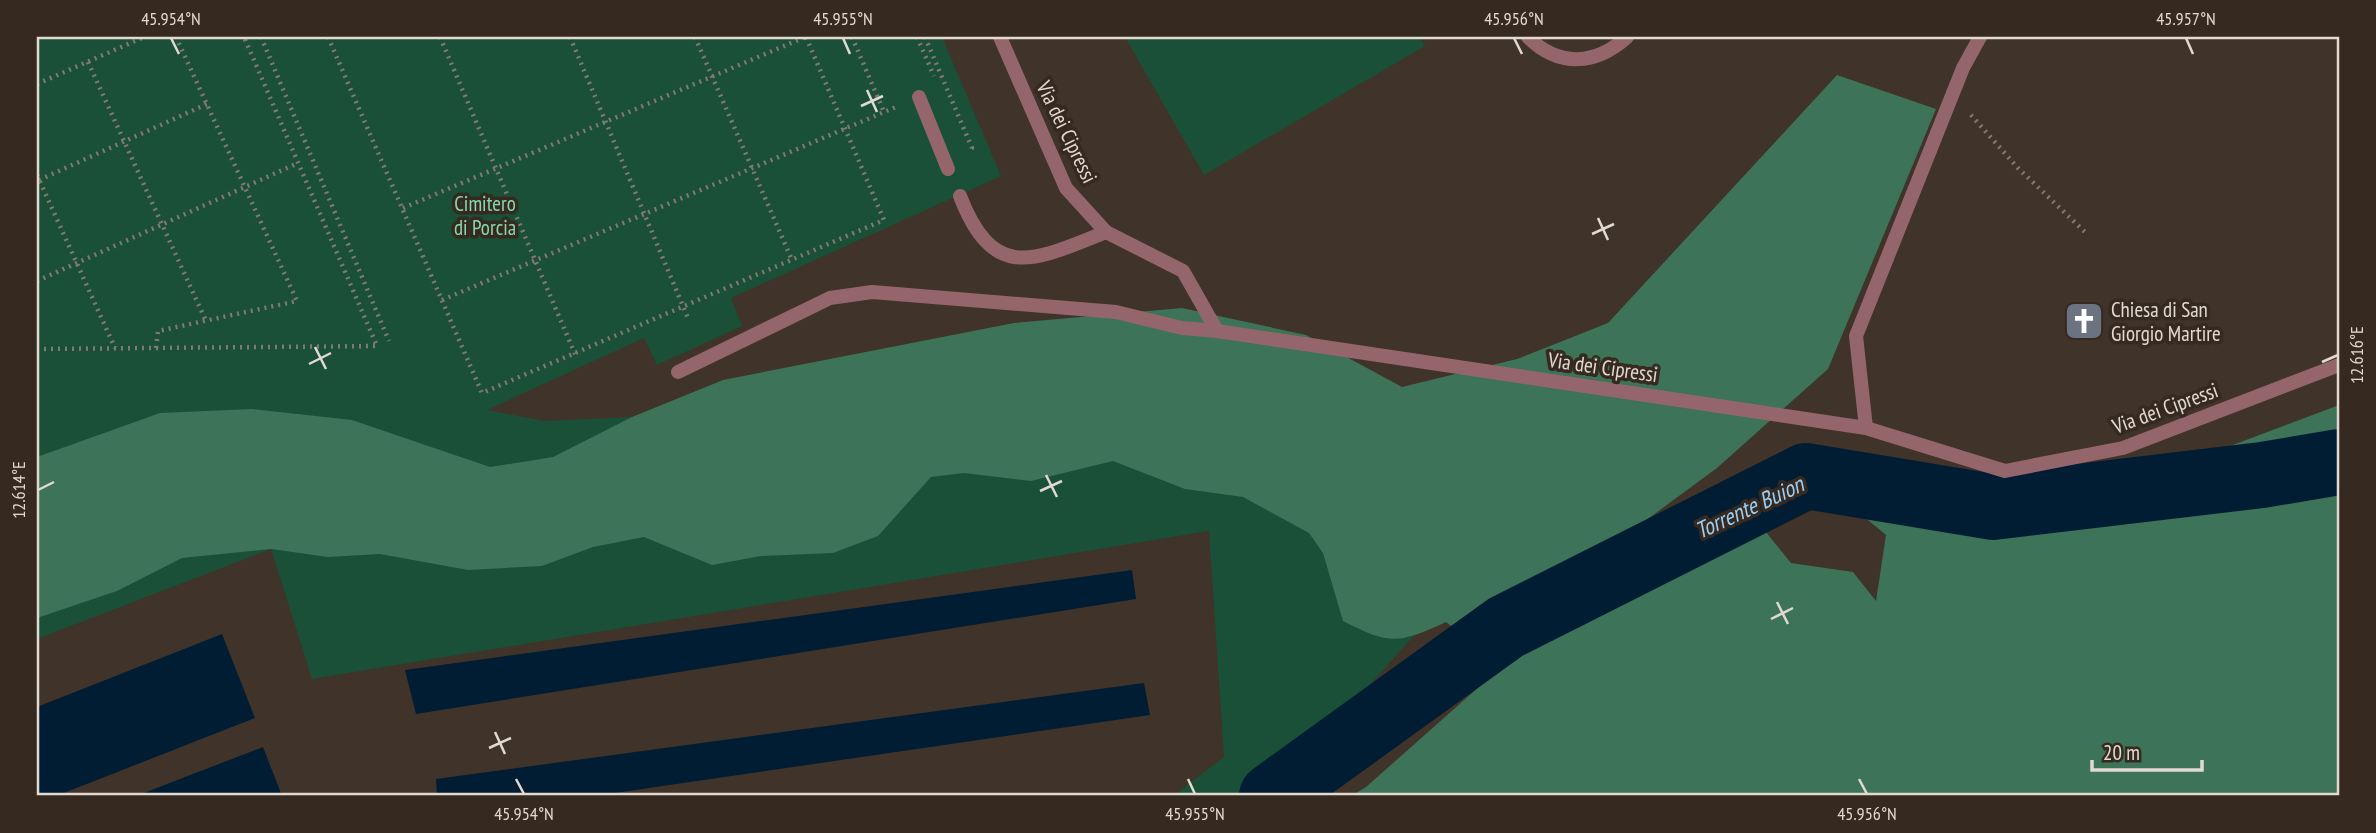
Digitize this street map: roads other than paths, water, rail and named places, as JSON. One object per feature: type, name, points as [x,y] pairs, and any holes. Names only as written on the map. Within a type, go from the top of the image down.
[{"type":"street","name":"Via dei Cipressi","points":[[1000,37],[1066,188],[1106,232],[1183,271],[1217,331],[1866,428],[2005,471],[2123,448],[2339,365]]},
{"type":"street","points":[[1528,37],[1556,56],[1582,60],[1608,51],[1627,37]]},
{"type":"street","points":[[1866,428],[1856,336],[1952,93],[1980,37]]},
{"type":"street","points":[[919,97],[948,169]]},
{"type":"street","points":[[960,196],[973,226],[984,241],[996,252],[1010,257],[1044,255],[1106,232]]},
{"type":"street","points":[[678,372],[830,298],[872,292],[1116,312],[1182,328],[1217,331]]},
{"type":"water","points":[[1132,570],[1136,599],[416,714],[405,670]]},
{"type":"water","points":[[222,634],[255,718],[56,796],[37,796],[37,707]]},
{"type":"water","points":[[1144,683],[1150,715],[594,796],[437,796],[436,779]]},
{"type":"water","points":[[263,747],[282,796],[136,796]]},
{"type":"waterway","name":"Torrente Buion","points":[[1272,796],[1506,627],[1806,476],[1993,507],[2262,475],[2339,462]]},
{"type":"place","name":"Chiesa di San Giorgio Martire","points":[[2084,321]]},
{"type":"park label","name":"Cimitero di Porcia","points":[[485,215]]}]
